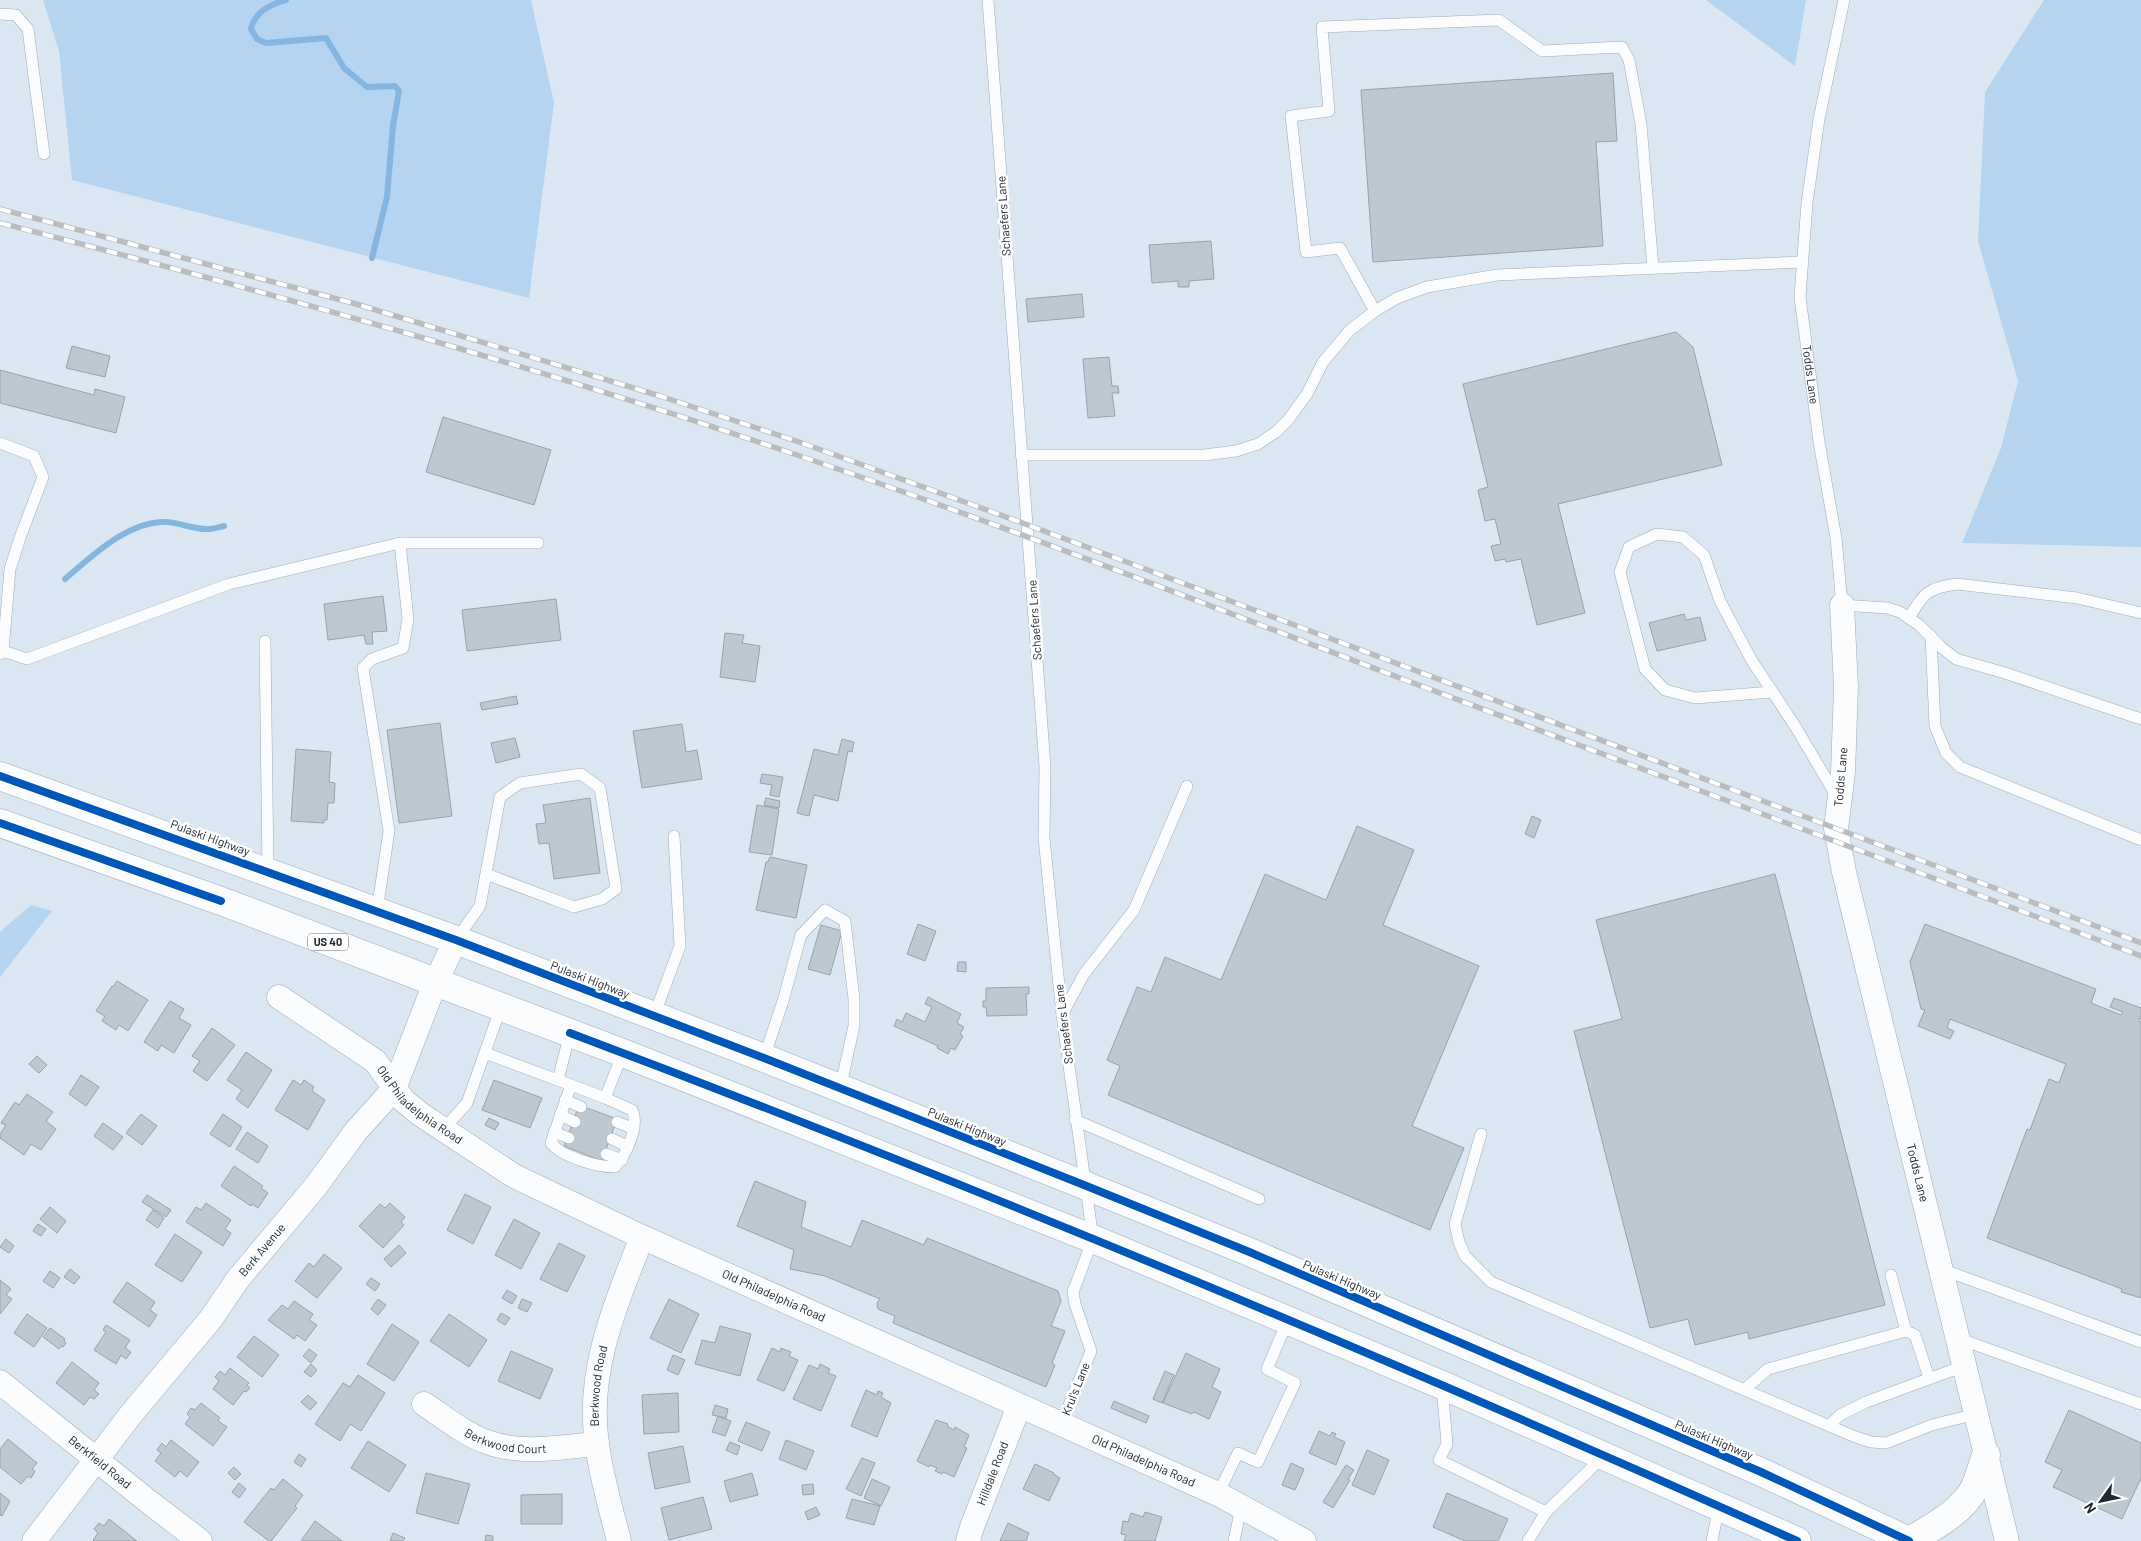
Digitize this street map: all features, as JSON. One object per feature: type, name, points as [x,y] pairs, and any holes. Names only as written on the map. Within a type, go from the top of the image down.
[{"type":"highway","name":"Pulaski Highway","points":[[0,776],[456,940],[764,1058],[1084,1185],[1247,1251],[1761,1472],[1909,1541]]},
{"type":"highway","name":"US 40","points":[[0,823],[220,901],[435,983],[501,1006],[1093,1239],[1442,1385],[1797,1541]]},
{"type":"highway","points":[[1909,1541],[1946,1518],[1961,1506],[1974,1489],[1986,1455]]},
{"type":"street","name":"Todds Lane","points":[[1842,605],[1846,687],[1843,772],[1836,828],[1844,872],[2007,1541]]},
{"type":"street","name":"Berk Avenue","points":[[34,1541],[132,1413],[210,1320],[238,1279],[316,1186],[356,1130],[394,1089],[435,983],[456,940]]},
{"type":"street","name":"Old Philadelphia Road","points":[[279,997],[375,1061],[402,1100],[443,1130],[514,1176],[642,1237],[1218,1494],[1240,1508],[1304,1541]]},
{"type":"street","name":"Berkwood Road","points":[[619,1541],[597,1444],[594,1415],[602,1350],[610,1320],[642,1237]]},
{"type":"street","name":"Berkfield Road","points":[[0,1382],[200,1541]]},
{"type":"street","name":"Berkwood Court","points":[[424,1404],[479,1438],[511,1448],[597,1444]]},
{"type":"street","name":"Hilldale Road","points":[[968,1541],[1019,1406]]},
{"type":"lane","name":"Schaefers Lane","points":[[988,0],[1021,456],[1030,538],[1045,767],[1044,838],[1062,1015],[1075,1120],[1093,1239]]},
{"type":"lane","name":"Todds Lane","points":[[1842,605],[1836,538],[1819,442],[1800,297],[1801,262],[1807,203],[1819,119],[1844,0]]},
{"type":"lane","points":[[0,14],[16,15],[28,28],[44,154]]},
{"type":"lane","points":[[1375,311],[1340,248],[1306,252],[1291,116],[1329,111],[1322,27],[1500,20],[1542,51],[1622,47],[1629,60],[1641,124],[1653,268]]},
{"type":"lane","points":[[1021,456],[1204,455],[1236,452],[1258,444],[1276,432],[1288,420],[1308,394],[1323,362],[1350,330],[1375,311],[1397,298],[1427,287],[1497,275],[1801,262]]},
{"type":"lane","points":[[0,443],[34,456],[43,478],[10,569],[2,653],[26,659],[229,584],[400,543],[538,543]]},
{"type":"lane","points":[[1772,692],[1695,698],[1665,690],[1644,669],[1620,572],[1629,547],[1657,534],[1683,537],[1704,556],[1720,601],[1752,661],[1772,692],[1839,801]]},
{"type":"lane","points":[[377,911],[389,831],[363,668],[372,658],[403,648],[408,619],[400,543]]},
{"type":"lane","points":[[1909,618],[1927,592],[1938,586],[1957,584],[2077,598],[2141,613]]},
{"type":"lane","points":[[1842,605],[1888,608],[1900,612],[1931,636],[1956,659],[2005,673],[2141,719]]},
{"type":"lane","points":[[1931,636],[1935,726],[1946,754],[1960,767],[2141,840]]},
{"type":"lane","points":[[265,641],[268,871]]},
{"type":"lane","points":[[456,940],[480,906],[500,797],[520,783],[581,774],[600,788],[616,889],[602,899],[574,907],[486,874]]},
{"type":"lane","points":[[1062,1015],[1084,974],[1134,910],[1187,786]]},
{"type":"lane","points":[[654,1016],[680,946],[674,836]]},
{"type":"lane","points":[[764,1058],[783,1001],[801,935],[825,910],[845,922],[854,999],[854,1026],[840,1088]]},
{"type":"lane","points":[[443,1130],[466,1103],[501,1006]]},
{"type":"lane","points":[[558,1080],[570,1033]]},
{"type":"lane","points":[[485,1053],[558,1080],[605,1098],[632,1110],[635,1116],[634,1128],[622,1160],[615,1167],[600,1167],[556,1149],[551,1143],[571,1085]]},
{"type":"lane","points":[[605,1098],[623,1053]]},
{"type":"lane","points":[[565,1100],[581,1107]]},
{"type":"lane","points":[[560,1115],[575,1122]]},
{"type":"lane","points":[[1075,1120],[1259,1199]]},
{"type":"lane","points":[[617,1122],[634,1128]]},
{"type":"lane","points":[[554,1132],[569,1138]]},
{"type":"lane","points":[[1481,1134],[1455,1224],[1458,1242],[1464,1256],[1476,1270],[1491,1282],[1871,1442],[1886,1443],[1932,1425],[1976,1414]]},
{"type":"lane","points":[[612,1139],[627,1146]]},
{"type":"lane","points":[[606,1154],[622,1160]]},
{"type":"lane","name":"Krul's Lane","points":[[1061,1425],[1091,1351],[1075,1304],[1073,1292],[1093,1239]]},
{"type":"lane","points":[[1939,1268],[2141,1342]]},
{"type":"lane","points":[[1892,1275],[1906,1331]]},
{"type":"lane","points":[[1218,1494],[1238,1452],[1258,1462],[1295,1383],[1267,1369],[1288,1320]]},
{"type":"lane","points":[[1745,1389],[1768,1369],[1906,1331],[1915,1335],[1928,1378]]},
{"type":"lane","points":[[1957,1338],[2141,1404]]},
{"type":"lane","points":[[1830,1426],[1840,1415],[1866,1402],[1964,1366]]},
{"type":"lane","points":[[1442,1385],[1447,1444],[1438,1460],[1546,1512]]},
{"type":"lane","points":[[1528,1541],[1546,1512],[1604,1455]]},
{"type":"lane","points":[[1712,1541],[1720,1506]]},
{"type":"lane","points":[[1234,1541],[1240,1508]]},
{"type":"shaded area","points":[[43,0],[531,0],[554,103],[529,298],[72,180],[59,51]]},
{"type":"shaded area","points":[[1706,0],[1806,0],[1795,66]]},
{"type":"shaded area","points":[[2044,0],[2141,0],[2141,547],[1962,543],[2001,448],[2018,381],[1978,241],[1985,92]]},
{"type":"shaded area","points":[[31,905],[52,911],[0,977],[0,932]]},
{"type":"building","points":[[1613,73],[1617,141],[1596,142],[1603,246],[1373,262],[1361,90]]},
{"type":"building","points":[[1211,241],[1214,279],[1189,281],[1189,287],[1178,287],[1178,281],[1152,283],[1149,245]]},
{"type":"building","points":[[1082,294],[1084,317],[1028,322],[1026,299]]},
{"type":"building","points":[[1676,332],[1693,347],[1722,465],[1558,504],[1585,613],[1537,625],[1521,559],[1506,562],[1505,559],[1495,561],[1491,546],[1501,544],[1495,519],[1485,521],[1478,490],[1488,487],[1463,384]]},
{"type":"building","points":[[72,346],[110,356],[105,377],[66,368]]},
{"type":"building","points":[[1109,357],[1112,386],[1118,386],[1119,393],[1112,393],[1115,416],[1088,418],[1083,359]]},
{"type":"building","points":[[0,370],[94,395],[95,389],[125,397],[116,433],[0,403]]},
{"type":"building","points":[[443,417],[551,450],[534,505],[426,472]]},
{"type":"building","points":[[383,596],[387,631],[372,632],[373,644],[366,644],[364,635],[328,640],[324,604]]},
{"type":"building","points":[[556,599],[561,640],[467,651],[462,610]]},
{"type":"building","points":[[1684,614],[1686,620],[1700,617],[1706,640],[1657,651],[1649,623]]},
{"type":"building","points":[[725,633],[744,635],[742,643],[760,646],[755,682],[720,677]]},
{"type":"building","points":[[516,696],[518,704],[482,710],[480,703]]},
{"type":"building","points":[[440,723],[452,816],[399,823],[387,730]]},
{"type":"building","points":[[682,724],[686,752],[697,750],[702,779],[642,788],[633,731]]},
{"type":"building","points":[[515,738],[520,757],[496,763],[491,743]]},
{"type":"building","points":[[842,739],[854,742],[852,752],[848,751],[838,801],[814,795],[809,816],[797,813],[814,749],[838,755]]},
{"type":"building","points":[[296,749],[331,752],[329,782],[335,783],[334,803],[328,803],[327,820],[324,820],[324,823],[291,821]]},
{"type":"building","points":[[762,774],[783,777],[779,797],[770,795],[772,785],[760,783]]},
{"type":"building","points":[[590,798],[600,873],[554,879],[549,843],[539,844],[536,824],[546,823],[543,805]]},
{"type":"building","points":[[766,798],[780,801],[779,808],[764,805]]},
{"type":"building","points":[[757,805],[779,809],[772,855],[749,852]]},
{"type":"building","points":[[1532,816],[1541,820],[1534,838],[1525,834]]},
{"type":"building","points":[[1357,826],[1414,850],[1383,925],[1479,966],[1412,1126],[1464,1148],[1430,1230],[1108,1095],[1120,1066],[1107,1060],[1137,987],[1151,992],[1165,957],[1221,980],[1265,874],[1326,900]]},
{"type":"building","points":[[770,857],[807,865],[796,918],[756,910],[766,862],[768,862]]},
{"type":"building","points":[[1775,874],[1885,1305],[1749,1339],[1748,1332],[1695,1345],[1688,1319],[1650,1328],[1574,1031],[1622,1019],[1596,920]]},
{"type":"building","points":[[918,924],[936,931],[925,961],[907,954]]},
{"type":"building","points":[[1925,924],[2096,989],[2091,1003],[2121,1015],[2123,1012],[2110,1007],[2114,998],[2141,1008],[2141,1019],[2139,1018],[2139,1021],[2141,1022],[2141,1298],[2121,1292],[2122,1289],[1987,1238],[2027,1129],[2030,1130],[2049,1079],[2059,1083],[2066,1064],[1950,1019],[1947,1028],[1954,1031],[1950,1039],[1918,1026],[1925,1010],[1921,1009],[1910,962]]},
{"type":"building","points":[[821,925],[842,931],[830,975],[808,969]]},
{"type":"building","points":[[958,962],[966,962],[966,972],[957,971]]},
{"type":"building","points":[[117,981],[148,1000],[128,1031],[119,1025],[116,1030],[102,1021],[105,1016],[96,1011]]},
{"type":"building","points":[[1029,987],[1029,994],[1026,994],[1027,1015],[987,1016],[986,1007],[983,1007],[983,1001],[986,1001],[986,988]]},
{"type":"building","points":[[928,997],[961,1014],[957,1023],[964,1027],[960,1034],[963,1036],[955,1050],[951,1048],[948,1054],[937,1048],[938,1046],[894,1026],[897,1019],[902,1022],[906,1013],[925,1022],[932,1007],[925,1004]]},
{"type":"building","points":[[170,1001],[184,1009],[179,1018],[191,1025],[174,1053],[161,1045],[158,1051],[144,1042]]},
{"type":"building","points":[[212,1028],[235,1045],[207,1081],[193,1071],[200,1061],[192,1056]]},
{"type":"building","points":[[246,1052],[272,1070],[248,1108],[236,1099],[242,1090],[227,1080]]},
{"type":"building","points":[[37,1056],[47,1065],[39,1073],[29,1064]]},
{"type":"building","points":[[81,1075],[99,1087],[86,1106],[69,1094]]},
{"type":"building","points":[[293,1080],[301,1085],[304,1080],[314,1087],[312,1091],[325,1100],[308,1130],[275,1110]]},
{"type":"building","points":[[494,1080],[542,1098],[530,1128],[482,1110]]},
{"type":"building","points":[[27,1094],[53,1112],[46,1121],[56,1129],[41,1150],[31,1144],[24,1155],[0,1138],[0,1134],[6,1125],[1,1123],[15,1102],[19,1105]]},
{"type":"building","points":[[579,1105],[617,1119],[602,1161],[564,1146]]},
{"type":"building","points":[[141,1114],[157,1126],[142,1145],[126,1133]]},
{"type":"building","points":[[223,1114],[242,1127],[230,1147],[210,1134]]},
{"type":"building","points":[[489,1118],[499,1123],[495,1130],[485,1125]]},
{"type":"building","points":[[103,1123],[123,1137],[113,1150],[94,1136]]},
{"type":"building","points":[[247,1132],[268,1146],[258,1163],[236,1149]]},
{"type":"building","points":[[234,1166],[263,1186],[261,1188],[268,1193],[258,1208],[252,1204],[251,1206],[221,1186]]},
{"type":"building","points":[[755,1181],[806,1202],[801,1227],[851,1247],[862,1220],[924,1245],[927,1238],[1058,1291],[1061,1301],[1051,1326],[1065,1331],[1052,1363],[1055,1365],[1046,1387],[893,1323],[895,1316],[878,1309],[877,1303],[880,1299],[825,1276],[790,1269],[794,1250],[737,1226]]},
{"type":"building","points":[[465,1194],[491,1207],[473,1244],[447,1230]]},
{"type":"building","points":[[147,1195],[171,1210],[166,1217],[142,1202]]},
{"type":"building","points":[[206,1203],[231,1220],[225,1229],[231,1233],[223,1246],[186,1222],[196,1207],[201,1210]]},
{"type":"building","points":[[390,1203],[405,1217],[401,1222],[404,1225],[383,1248],[359,1226],[380,1204],[385,1208]]},
{"type":"building","points":[[50,1207],[66,1221],[57,1233],[40,1219]]},
{"type":"building","points":[[153,1210],[164,1218],[158,1228],[146,1220]]},
{"type":"building","points":[[514,1219],[540,1233],[521,1269],[495,1255]]},
{"type":"building","points":[[38,1224],[46,1229],[41,1236],[33,1231]]},
{"type":"building","points":[[175,1234],[202,1252],[182,1282],[155,1265]]},
{"type":"building","points":[[6,1239],[14,1246],[9,1253],[0,1247]]},
{"type":"building","points":[[559,1243],[585,1256],[567,1292],[540,1279]]},
{"type":"building","points":[[399,1245],[406,1253],[391,1267],[384,1259]]},
{"type":"building","points":[[324,1254],[342,1268],[317,1298],[295,1281],[309,1263],[314,1267]]},
{"type":"building","points":[[70,1269],[80,1277],[74,1284],[64,1277]]},
{"type":"building","points":[[50,1271],[60,1278],[53,1288],[43,1281]]},
{"type":"building","points":[[371,1278],[380,1284],[375,1291],[366,1284]]},
{"type":"building","points":[[0,1280],[11,1289],[6,1295],[12,1299],[0,1314]]},
{"type":"building","points":[[127,1282],[155,1302],[150,1310],[157,1315],[149,1327],[113,1302]]},
{"type":"building","points":[[507,1290],[517,1296],[512,1304],[502,1298]]},
{"type":"building","points":[[378,1299],[386,1305],[378,1315],[371,1309]]},
{"type":"building","points":[[522,1299],[532,1303],[527,1312],[518,1308]]},
{"type":"building","points":[[669,1299],[699,1314],[681,1353],[650,1338]]},
{"type":"building","points":[[294,1301],[313,1314],[309,1320],[317,1325],[305,1341],[297,1335],[294,1339],[268,1320],[282,1305],[288,1309]]},
{"type":"building","points":[[501,1313],[510,1318],[505,1325],[497,1320]]},
{"type":"building","points":[[27,1314],[47,1328],[34,1347],[14,1333]]},
{"type":"building","points":[[449,1314],[487,1340],[469,1367],[430,1341]]},
{"type":"building","points":[[392,1324],[419,1342],[394,1381],[367,1364]]},
{"type":"building","points":[[106,1325],[130,1340],[125,1348],[131,1352],[126,1359],[121,1355],[116,1364],[94,1350],[106,1332],[103,1330]]},
{"type":"building","points":[[720,1326],[751,1334],[740,1376],[695,1364],[702,1340],[715,1343]]},
{"type":"building","points":[[50,1328],[65,1339],[66,1343],[63,1347],[61,1346],[59,1349],[43,1337]]},
{"type":"building","points":[[254,1336],[279,1355],[262,1377],[237,1357]]},
{"type":"building","points":[[772,1348],[780,1352],[781,1348],[791,1352],[789,1356],[798,1360],[784,1391],[757,1380]]},
{"type":"building","points":[[309,1349],[317,1355],[311,1363],[303,1356]]},
{"type":"building","points":[[511,1351],[553,1369],[540,1399],[498,1381]]},
{"type":"building","points":[[1186,1353],[1220,1369],[1212,1387],[1221,1392],[1209,1419],[1194,1412],[1192,1414],[1163,1403]]},
{"type":"building","points":[[673,1355],[685,1360],[678,1375],[667,1370]]},
{"type":"building","points":[[72,1362],[99,1383],[94,1390],[99,1394],[94,1399],[90,1397],[84,1405],[56,1383]]},
{"type":"building","points":[[311,1364],[317,1370],[311,1377],[304,1372]]},
{"type":"building","points":[[820,1364],[830,1369],[828,1373],[836,1376],[821,1411],[793,1399],[809,1365],[818,1369]]},
{"type":"building","points":[[230,1368],[249,1383],[247,1385],[250,1388],[246,1392],[244,1391],[233,1405],[213,1389],[219,1381],[215,1377],[220,1371],[225,1375]]},
{"type":"building","points":[[1165,1371],[1174,1375],[1162,1403],[1153,1399]]},
{"type":"building","points":[[358,1375],[385,1393],[361,1431],[350,1424],[340,1441],[315,1424],[343,1383],[350,1387]]},
{"type":"building","points":[[866,1390],[877,1395],[878,1391],[883,1393],[881,1397],[891,1403],[877,1437],[851,1426]]},
{"type":"building","points":[[678,1393],[679,1432],[644,1434],[642,1395]]},
{"type":"building","points":[[308,1395],[317,1403],[310,1410],[301,1402]]},
{"type":"building","points":[[1114,1401],[1149,1416],[1146,1423],[1111,1408]]},
{"type":"building","points":[[201,1403],[220,1418],[218,1421],[227,1427],[213,1446],[185,1424],[190,1417],[187,1414],[191,1408],[195,1410]]},
{"type":"building","points":[[715,1405],[728,1409],[726,1418],[712,1415]]},
{"type":"building","points":[[2069,1410],[2141,1443],[2141,1478],[2122,1519],[2053,1487],[2062,1470],[2045,1462]]},
{"type":"building","points":[[718,1416],[731,1421],[725,1436],[712,1432]]},
{"type":"building","points":[[936,1420],[948,1424],[947,1426],[954,1430],[955,1427],[969,1435],[964,1447],[967,1448],[954,1477],[935,1471],[937,1468],[930,1465],[929,1467],[917,1461]]},
{"type":"building","points":[[746,1422],[770,1432],[762,1451],[738,1441]]},
{"type":"building","points":[[1319,1431],[1330,1436],[1332,1432],[1336,1434],[1334,1437],[1345,1442],[1336,1465],[1309,1453]]},
{"type":"building","points":[[8,1439],[37,1463],[32,1469],[35,1471],[31,1478],[28,1476],[21,1484],[0,1467],[0,1449]]},
{"type":"building","points":[[171,1440],[199,1462],[187,1477],[180,1471],[175,1477],[155,1461],[161,1453],[157,1450],[162,1443],[166,1447]]},
{"type":"building","points":[[786,1440],[814,1451],[806,1470],[779,1459]]},
{"type":"building","points":[[368,1441],[406,1465],[389,1492],[351,1468]]},
{"type":"building","points":[[730,1442],[740,1446],[737,1455],[726,1450]]},
{"type":"building","points":[[683,1446],[690,1482],[655,1489],[648,1453]]},
{"type":"building","points":[[1367,1450],[1389,1460],[1374,1495],[1352,1485]]},
{"type":"building","points":[[299,1454],[306,1459],[301,1467],[294,1462]]},
{"type":"building","points":[[862,1458],[875,1463],[861,1496],[846,1489]]},
{"type":"building","points":[[1291,1463],[1304,1469],[1295,1490],[1282,1485]]},
{"type":"building","points":[[1035,1464],[1060,1478],[1049,1501],[1023,1489]]},
{"type":"building","points":[[1346,1465],[1354,1470],[1333,1508],[1323,1502]]},
{"type":"building","points":[[234,1467],[241,1474],[235,1480],[228,1473]]},
{"type":"building","points":[[426,1473],[470,1484],[458,1524],[416,1513]]},
{"type":"building","points":[[752,1473],[758,1495],[730,1502],[724,1481]]},
{"type":"building","points":[[283,1479],[303,1495],[295,1506],[297,1508],[271,1541],[269,1541],[244,1522],[271,1488],[274,1490]]},
{"type":"building","points":[[872,1479],[890,1487],[881,1506],[864,1498]]},
{"type":"building","points":[[239,1483],[246,1489],[239,1498],[232,1492]]},
{"type":"building","points":[[813,1484],[814,1494],[803,1495],[802,1485]]},
{"type":"building","points":[[0,1493],[10,1501],[2,1516],[0,1515]]},
{"type":"building","points":[[1447,1493],[1508,1519],[1498,1541],[1465,1541],[1433,1527]]},
{"type":"building","points":[[562,1494],[562,1524],[521,1524],[521,1495]]},
{"type":"building","points":[[703,1497],[712,1529],[669,1540],[661,1508]]},
{"type":"building","points":[[852,1499],[880,1506],[874,1525],[846,1518]]},
{"type":"building","points":[[816,1507],[820,1515],[808,1520],[805,1512]]},
{"type":"building","points":[[1145,1512],[1162,1517],[1155,1541],[1124,1541],[1126,1535],[1121,1534],[1123,1521],[1128,1522],[1131,1513],[1143,1517]]},
{"type":"building","points":[[109,1519],[137,1541],[94,1541],[98,1533],[94,1529],[99,1523],[104,1526]]},
{"type":"building","points":[[315,1521],[342,1541],[301,1541]]},
{"type":"building","points":[[1008,1523],[1029,1533],[1026,1541],[1000,1541]]},
{"type":"building","points":[[393,1533],[405,1538],[403,1541],[390,1541]]},
{"type":"building","points":[[486,1535],[493,1536],[493,1541],[485,1541]]},
{"type":"waterway","points":[[286,0],[274,4],[256,18],[251,29],[257,39],[266,43],[326,38],[344,68],[367,87],[395,86],[399,91],[393,126],[387,197],[372,258]]},
{"type":"waterway","points":[[65,579],[99,550],[125,533],[139,527],[167,522],[204,529],[224,526]]},
{"type":"railway","points":[[0,209],[356,304],[660,396],[802,443],[1028,525],[2141,943]]},
{"type":"railway","points":[[0,223],[301,303],[401,332],[600,391],[797,455],[1092,561],[2141,956]]},
{"type":"cycle path","points":[[0,776],[456,940],[764,1058],[1084,1185],[1247,1251],[1761,1472],[1909,1541]]},
{"type":"cycle path","points":[[0,823],[221,901]]},
{"type":"cycle path","points":[[570,1033],[880,1153],[1187,1278],[1493,1407],[1797,1541]]}]
